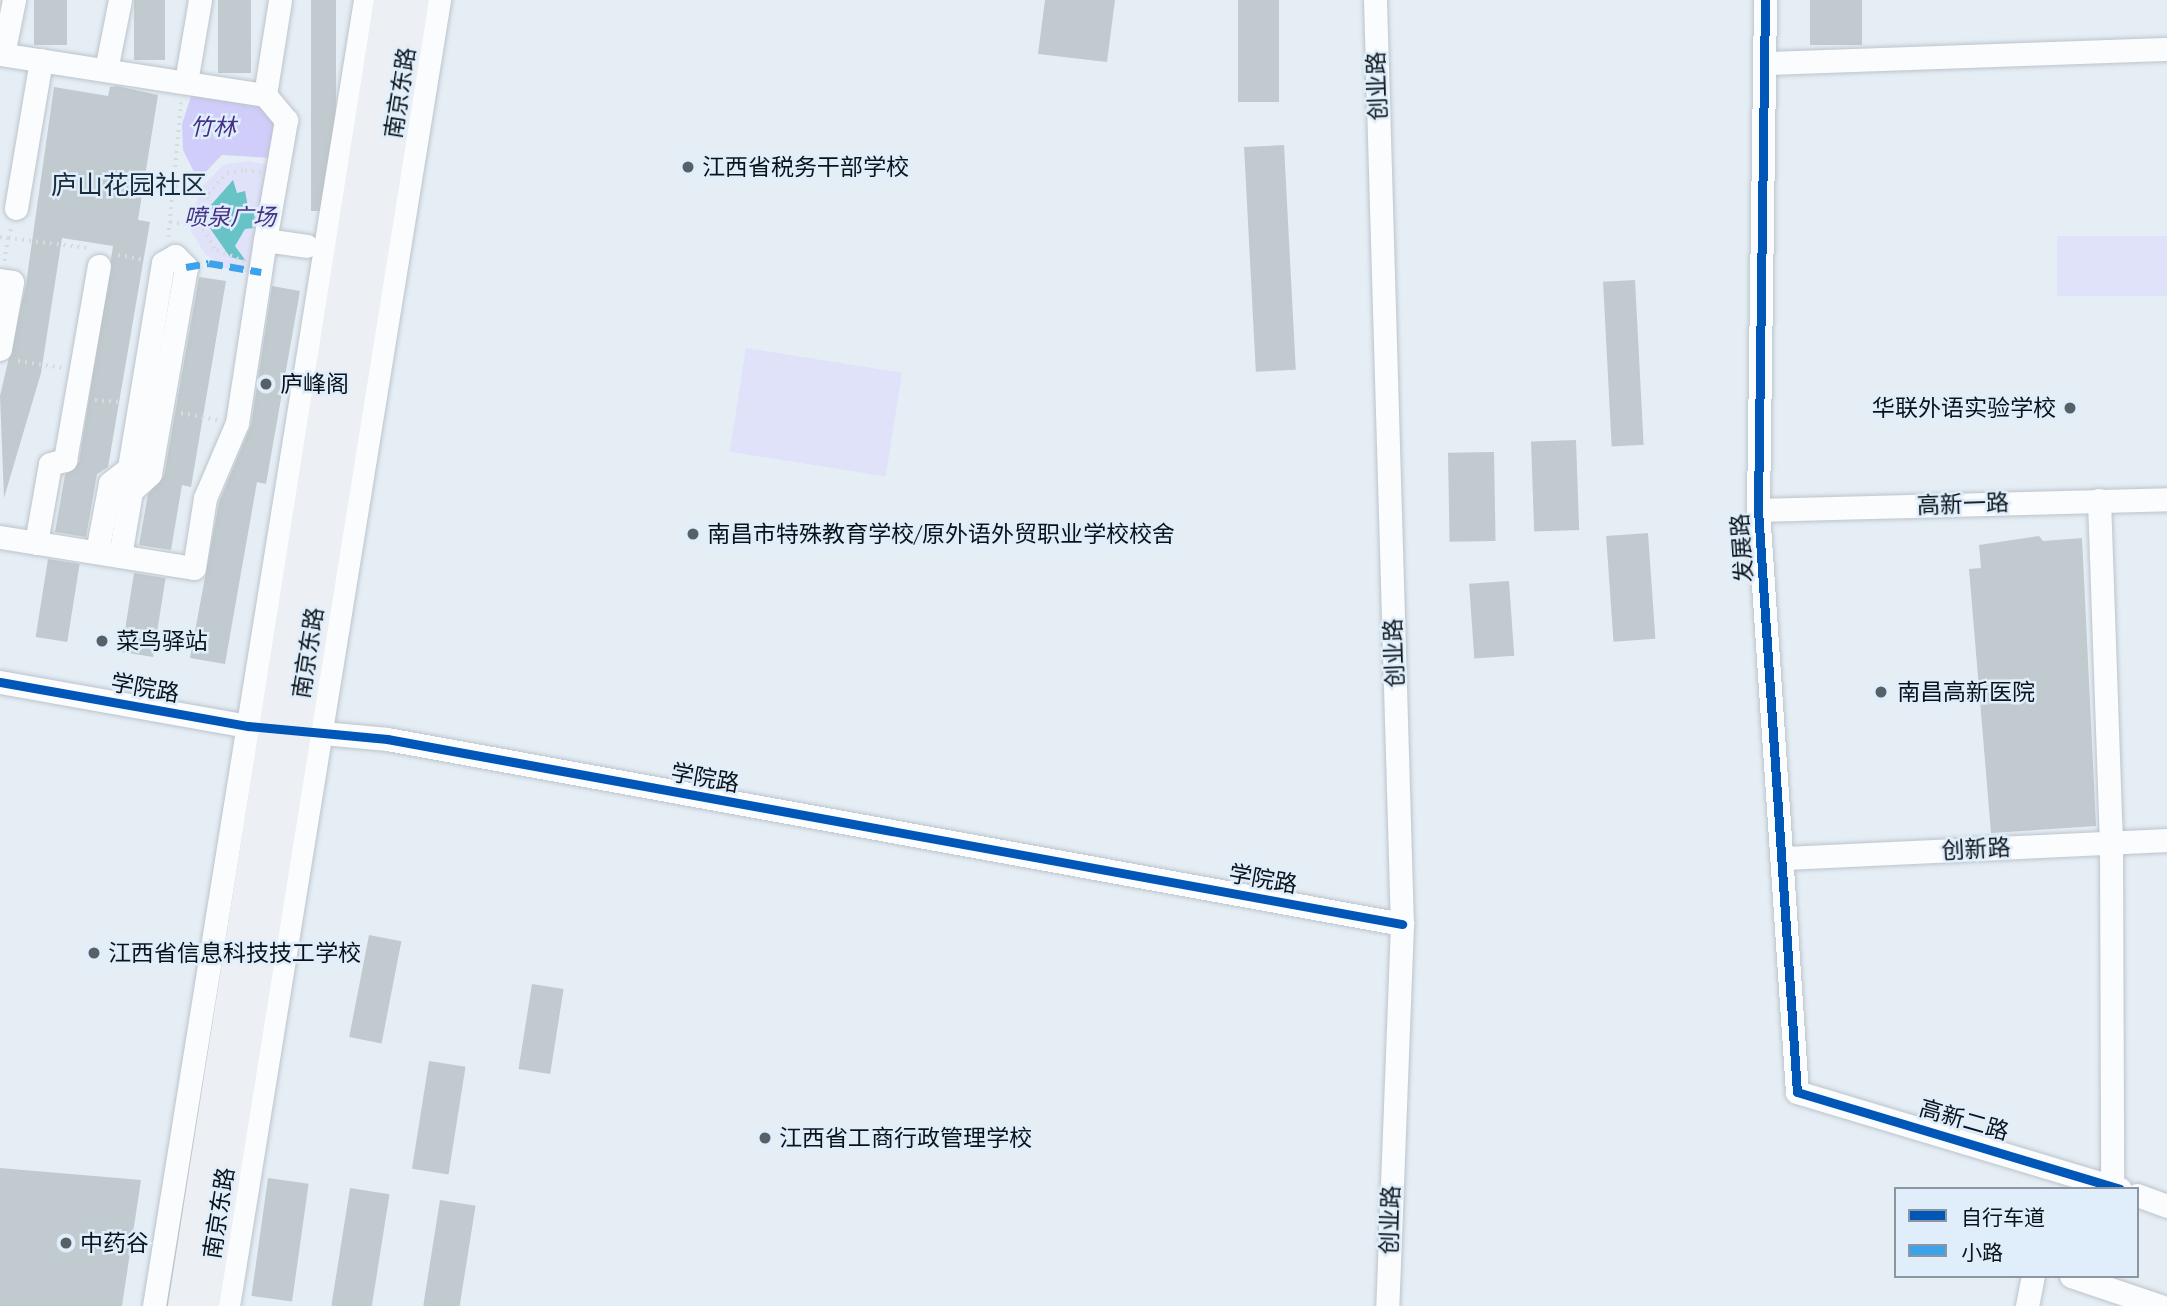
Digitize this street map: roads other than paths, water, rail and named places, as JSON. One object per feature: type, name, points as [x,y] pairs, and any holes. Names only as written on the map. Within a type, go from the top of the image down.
[{"type":"main road","name":"南京东路","points":[[205,1306],[388,0]]},
{"type":"main road","name":"南京东路","points":[[182,1306],[415,0]]},
{"type":"street","points":[[0,537],[194,568],[205,498],[237,423],[286,120],[265,95],[1,54],[14,0]]},
{"type":"street","points":[[106,70],[120,0]]},
{"type":"street","points":[[186,82],[200,0]]},
{"type":"street","points":[[265,95],[280,0]]},
{"type":"street","points":[[228,1306],[285,730],[365,0]]},
{"type":"street","points":[[154,1306],[285,730],[439,0]]},
{"type":"street","name":"创业路","points":[[1375,0],[1402,923],[1387,1306]]},
{"type":"street","name":"发展路","points":[[1765,0],[1758,510],[1786,858],[1797,1092]]},
{"type":"street","points":[[1766,63],[2167,49]]},
{"type":"street","points":[[16,208],[41,60]]},
{"type":"street","points":[[265,240],[307,246]]},
{"type":"street","points":[[108,554],[131,491],[150,474],[151,407],[186,267],[175,256],[163,263]]},
{"type":"street","points":[[36,543],[50,464],[65,460],[100,259]]},
{"type":"street","points":[[6,281],[6,354]]},
{"type":"street","name":"高新一路","points":[[1758,510],[2167,499]]},
{"type":"street","points":[[2099,500],[2111,843],[2116,1187]]},
{"type":"street","name":"学院路","points":[[0,682],[285,730],[387,739],[1402,923]]},
{"type":"street","name":"创新路","points":[[1786,858],[2167,840]]},
{"type":"street","name":"高新二路","points":[[1797,1092],[2116,1187]]},
{"type":"street","points":[[2139,1196],[2167,1206]]},
{"type":"street","points":[[2026,1306],[2033,1278]]},
{"type":"street","points":[[2077,1278],[2161,1306]]},
{"type":"place","name":"江西省税务干部学校","points":[[688,167]]},
{"type":"place","name":"庐峰阁","points":[[266,384]]},
{"type":"place","name":"华联外语实验学校","points":[[2070,408]]},
{"type":"place","name":"南昌市特殊教育学校/原外语外贸职业学校校舍","points":[[693,534]]},
{"type":"place","name":"菜鸟驿站","points":[[102,641]]},
{"type":"place","name":"南昌高新医院","points":[[1881,692]]},
{"type":"place","name":"江西省信息科技技工学校","points":[[94,953]]},
{"type":"place","name":"江西省工商行政管理学校","points":[[765,1138]]},
{"type":"place","name":"中药谷","points":[[66,1243]]},
{"type":"district","name":"庐山花园社区","points":[[129,185]]},
{"type":"park label","name":"竹林","points":[[213,127]]},
{"type":"park label","name":"喷泉广场","points":[[230,217]]}]
